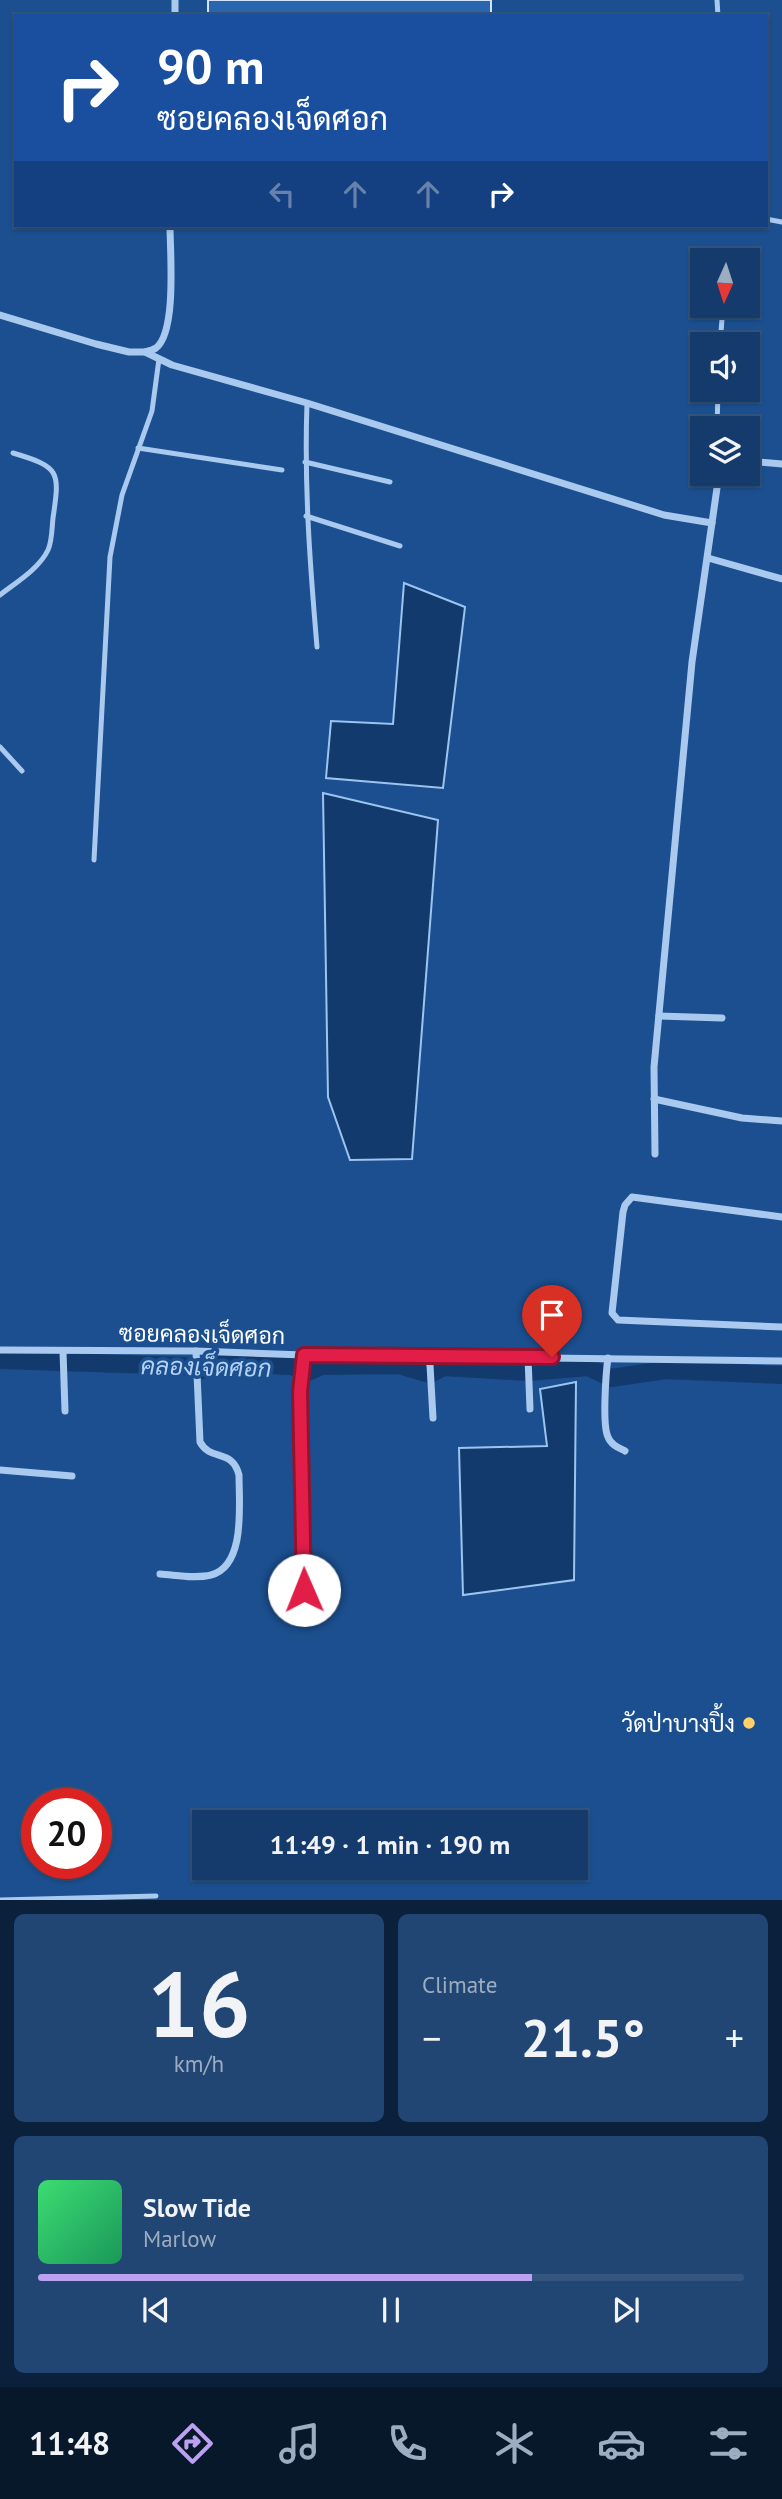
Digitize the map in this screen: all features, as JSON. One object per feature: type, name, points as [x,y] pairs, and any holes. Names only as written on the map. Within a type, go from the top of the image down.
[{"type":"street","points":[[0,315],[129,352],[145,352],[157,348],[166,331],[170,297],[170,228]]},
{"type":"street","points":[[145,352],[172,365],[307,403],[664,515],[712,523]]},
{"type":"street","points":[[760,462],[782,464]]},
{"type":"street","points":[[655,1154],[654,1068],[692,662],[717,486]]},
{"type":"street","points":[[708,558],[782,579]]},
{"type":"street","points":[[659,1016],[722,1017]]},
{"type":"street","points":[[654,1099],[742,1118],[782,1121]]},
{"type":"street","points":[[782,1217],[632,1197],[625,1205],[612,1313],[618,1320],[782,1327]]},
{"type":"street","name":"ซอยคลองเจ็ดศอก","points":[[0,1350],[196,1351],[528,1361],[608,1358],[782,1361]]},
{"type":"street","points":[[62,1351],[65,1411]]},
{"type":"street","points":[[160,1574],[197,1577],[212,1575],[223,1569],[232,1559],[237,1546],[239,1485],[236,1464],[230,1458],[203,1448],[200,1442],[196,1351]]},
{"type":"street","points":[[425,1356],[430,1365],[433,1418]]},
{"type":"street","points":[[608,1358],[608,1437],[614,1446],[625,1451]]},
{"type":"street","points":[[528,1361],[530,1409]]},
{"type":"street","points":[[0,1470],[72,1476]]},
{"type":"lane","points":[[94,860],[110,557],[122,495],[152,411],[159,359]]},
{"type":"lane","points":[[307,403],[306,516],[317,647]]},
{"type":"lane","points":[[138,448],[282,470]]},
{"type":"lane","points":[[0,595],[32,569],[48,550],[58,484],[52,468],[13,453]]},
{"type":"lane","points":[[305,462],[390,482]]},
{"type":"lane","points":[[306,516],[400,546]]},
{"type":"lane","points":[[0,747],[22,771]]},
{"type":"lane","points":[[304,1355],[300,1392],[304,1612]]},
{"type":"lane","points":[[0,1900],[156,1896]]},
{"type":"water","points":[[404,583],[465,607],[443,788],[326,778],[331,721],[393,724]]},
{"type":"water","points":[[323,793],[438,820],[412,1159],[350,1160],[328,1097]]},
{"type":"water","points":[[576,1382],[574,1580],[463,1595],[459,1448],[547,1446],[540,1389]]},
{"type":"building","points":[[208,0],[491,0],[491,14],[208,14]]},
{"type":"waterway","name":"คลองเจ็ดศอก","points":[[0,1360],[184,1366],[202,1370],[216,1365],[291,1366],[308,1372],[322,1366],[399,1365],[430,1374],[444,1367],[528,1372],[588,1367],[611,1378],[666,1370],[782,1375]]},
{"type":"place","name":"วัดป่าบางปิ้ง","points":[[749,1723]]},
{"type":"route","points":[[304,1590],[300,1392],[304,1355],[552,1357]]}]
